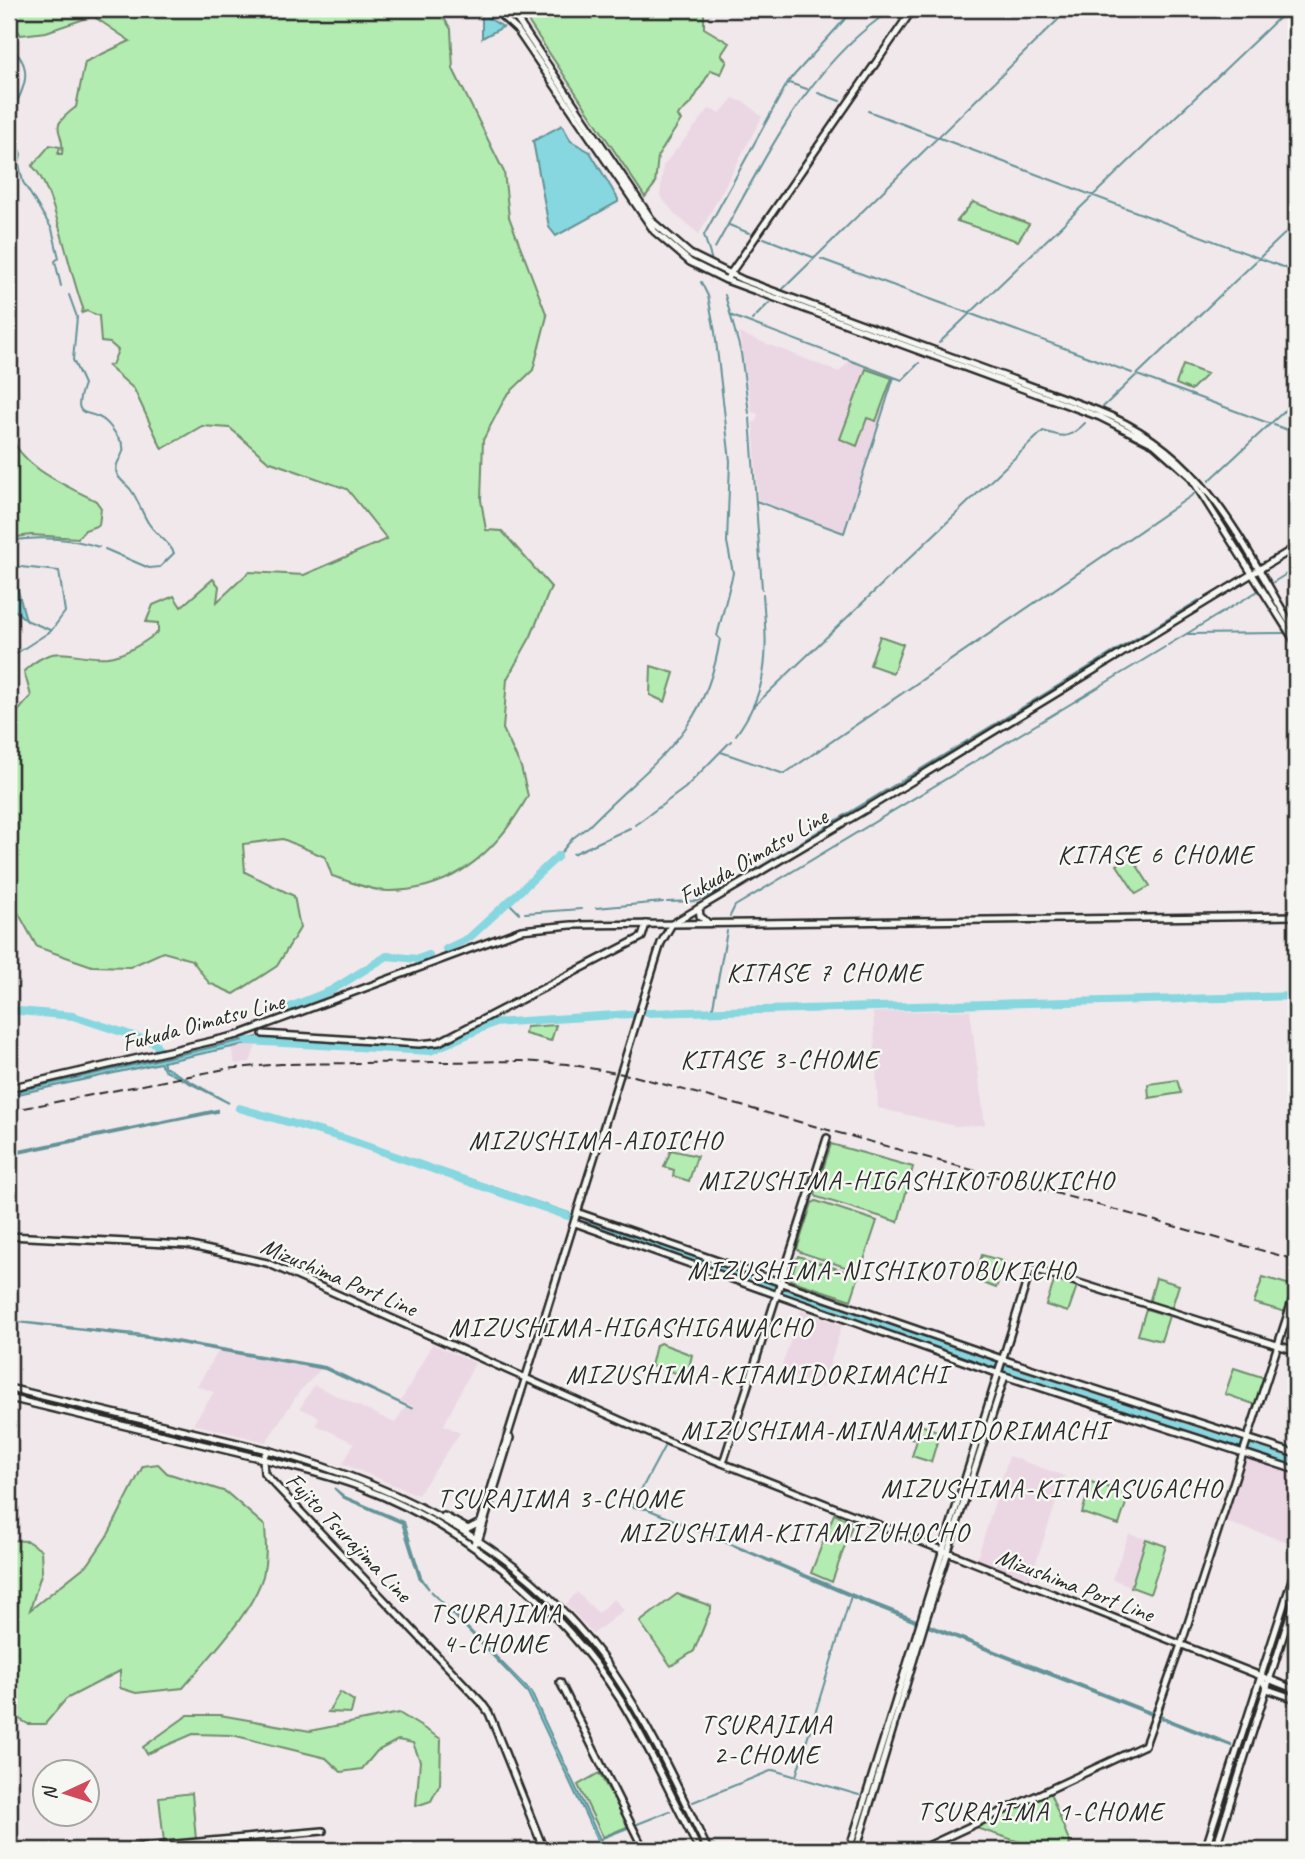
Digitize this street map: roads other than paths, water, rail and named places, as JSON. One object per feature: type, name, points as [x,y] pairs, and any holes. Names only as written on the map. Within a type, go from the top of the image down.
[{"type":"street","points":[[494,9],[517,30],[654,231],[690,262],[1109,415],[1142,430],[1175,454],[1199,479],[1296,643]]},
{"type":"street","points":[[510,9],[654,223],[677,245],[728,277]]},
{"type":"street","points":[[728,277],[913,9]]},
{"type":"street","name":"Fukuda Oimatsu Line","points":[[9,1088],[238,1035],[509,933],[549,926],[672,924],[1178,621],[1296,547]]},
{"type":"street","points":[[1255,571],[1296,633]]},
{"type":"street","points":[[699,908],[701,919],[709,924]]},
{"type":"street","points":[[473,1547],[505,1452],[663,938],[672,924],[1296,916]]},
{"type":"street","points":[[263,1034],[419,1044],[439,1042],[642,937],[646,924]]},
{"type":"street","points":[[723,1463],[827,1138]]},
{"type":"street","points":[[579,1213],[779,1290],[999,1367],[1005,1376],[1246,1446],[1296,1454]]},
{"type":"street","points":[[575,1223],[779,1290],[999,1367],[1246,1446],[1296,1470]]},
{"type":"street","name":"Mizushima Port Line","points":[[9,1236],[187,1245],[250,1257],[723,1463],[1296,1690]]},
{"type":"street","points":[[945,1553],[1031,1268],[1296,1350]]},
{"type":"street","points":[[919,1850],[1145,1745],[1181,1646],[1296,1289]]},
{"type":"street","points":[[997,1401],[999,1367]]},
{"type":"street","points":[[849,1850],[921,1624],[1005,1376]]},
{"type":"street","name":"Fujito Tsurajima Line","points":[[9,1388],[267,1450],[263,1459],[264,1473],[489,1713],[544,1850]]},
{"type":"street","name":"Fujito Tsurajima Line","points":[[9,1398],[263,1459]]},
{"type":"street","points":[[267,1450],[371,1482],[468,1529],[477,1526],[481,1521]]},
{"type":"street","points":[[477,1540],[505,1452]]},
{"type":"street","points":[[263,1459],[362,1488],[425,1518],[505,1570],[546,1608],[596,1664],[636,1726],[699,1850]]},
{"type":"street","points":[[438,1515],[477,1540],[552,1602],[612,1671],[644,1722],[708,1850]]},
{"type":"street","points":[[1205,1850],[1296,1567]]},
{"type":"street","points":[[1215,1850],[1296,1596]]},
{"type":"street","points":[[856,1850],[921,1624]]},
{"type":"street","points":[[1261,1678],[1267,1689],[1296,1699]]},
{"type":"street","points":[[560,1682],[644,1850]]},
{"type":"street","points":[[107,1850],[323,1831]]},
{"type":"water","points":[[482,14],[503,27],[482,38]]},
{"type":"water","points":[[562,125],[571,141],[590,152],[618,202],[556,236],[549,227],[533,141]]},
{"type":"water","points":[[11,565],[26,620],[9,605]]},
{"type":"water","points":[[257,1037],[256,1042],[163,1062],[165,1067],[229,1103],[164,1070],[160,1063],[9,1096],[9,1093]]},
{"type":"water","points":[[217,1112],[9,1155],[9,1153]]},
{"type":"water","points":[[9,1321],[136,1334],[325,1367],[413,1409],[325,1369],[156,1339]]},
{"type":"water","points":[[334,1488],[345,1497],[404,1522],[421,1577],[429,1589],[419,1577],[402,1523],[344,1498]]},
{"type":"water","points":[[645,1508],[858,1597],[1231,1746],[857,1599]]},
{"type":"water","points":[[431,1591],[531,1692],[605,1850],[602,1850],[528,1693]]},
{"type":"waterway","points":[[712,261],[704,235],[788,82],[854,9]]},
{"type":"waterway","points":[[715,248],[770,149],[812,86],[836,57],[893,9]]},
{"type":"waterway","points":[[783,289],[1069,9]]},
{"type":"waterway","points":[[1267,9],[1278,13]]},
{"type":"waterway","points":[[939,343],[1288,9]]},
{"type":"waterway","points":[[9,47],[18,54],[25,71],[23,88],[10,115],[15,141],[21,154],[19,164],[23,182],[52,229],[59,258],[55,261],[61,286]]},
{"type":"waterway","points":[[789,83],[807,89]]},
{"type":"waterway","points":[[818,93],[840,101]]},
{"type":"waterway","points":[[868,111],[1296,272]]},
{"type":"waterway","points":[[1103,407],[1296,223]]},
{"type":"waterway","points":[[729,225],[749,233]]},
{"type":"waterway","points":[[764,238],[815,258]]},
{"type":"waterway","points":[[821,259],[1132,373]]},
{"type":"waterway","points":[[558,856],[573,838],[654,764],[689,724],[713,672],[720,639],[717,636],[733,573],[727,542],[730,461],[715,332],[708,296],[701,282]]},
{"type":"waterway","points":[[69,295],[77,317],[73,360],[84,384],[80,409],[105,421],[122,443],[123,451],[117,474],[134,494],[149,524],[174,553],[160,567],[149,568],[105,549]]},
{"type":"waterway","points":[[725,295],[741,353],[749,413]]},
{"type":"waterway","points":[[752,320],[769,303]]},
{"type":"waterway","points":[[732,316],[902,380],[919,363]]},
{"type":"waterway","points":[[1137,375],[1271,424]]},
{"type":"waterway","points":[[756,501],[844,533],[894,377]]},
{"type":"waterway","points":[[1209,481],[1296,400]]},
{"type":"waterway","points":[[750,418],[762,589]]},
{"type":"waterway","points":[[753,707],[1043,431],[1066,436],[1085,423]]},
{"type":"waterway","points":[[1274,425],[1296,433]]},
{"type":"waterway","points":[[721,752],[784,774],[1194,494]]},
{"type":"waterway","points":[[9,541],[54,539],[99,547]]},
{"type":"waterway","points":[[9,658],[51,631],[65,612],[59,571],[11,566]]},
{"type":"waterway","points":[[1272,583],[1296,568]]},
{"type":"waterway","points":[[1168,645],[1258,591]]},
{"type":"waterway","points":[[736,735],[756,701],[761,684],[765,651],[763,594]]},
{"type":"waterway","points":[[667,902],[697,901],[730,885],[1199,600]]},
{"type":"waterway","points":[[26,620],[50,630]]},
{"type":"waterway","points":[[1187,634],[1285,633]]},
{"type":"waterway","points":[[730,916],[735,906],[1165,647]]},
{"type":"waterway","points":[[635,825],[685,788],[731,741]]},
{"type":"waterway","points":[[573,854],[630,828]]},
{"type":"waterway","points":[[446,949],[469,938],[558,856]]},
{"type":"waterway","points":[[596,908],[663,902]]},
{"type":"waterway","points":[[509,903],[519,913]]},
{"type":"waterway","points":[[525,913],[581,909]]},
{"type":"waterway","points":[[712,1012],[727,931]]},
{"type":"waterway","points":[[283,1010],[332,990],[387,956],[418,959],[429,955]]},
{"type":"waterway","points":[[648,1013],[1296,996]]},
{"type":"waterway","points":[[9,1010],[73,1016],[155,1043],[158,1048]]},
{"type":"waterway","points":[[247,1041],[430,1051],[493,1023],[631,1014]]},
{"type":"waterway","points":[[239,1108],[240,1106],[343,1136],[569,1213]]},
{"type":"waterway","points":[[239,1108],[343,1138],[568,1216]]},
{"type":"waterway","points":[[589,1220],[997,1364],[1243,1444]]},
{"type":"waterway","points":[[588,1223],[994,1366],[1296,1464]]},
{"type":"waterway","points":[[1249,1445],[1296,1461]]},
{"type":"waterway","points":[[633,1505],[664,1447]]},
{"type":"waterway","points":[[633,1507],[646,1509]]},
{"type":"waterway","points":[[796,1776],[851,1596]]},
{"type":"waterway","points":[[693,1802],[773,1770],[859,1795]]},
{"type":"waterway","points":[[600,1839],[670,1811]]},
{"type":"railway","points":[[9,1111],[225,1069],[281,1064],[522,1061],[567,1064],[634,1076],[1296,1260]]},
{"type":"district","name":"KITASE 6 CHOME","points":[[1156,854]]},
{"type":"district","name":"KITASE 7 CHOME","points":[[825,972]]},
{"type":"district","name":"KITASE 3-CHOME","points":[[780,1059]]},
{"type":"district","name":"MIZUSHIMA-AIOICHO","points":[[596,1140]]},
{"type":"district","name":"MIZUSHIMA-HIGASHIKOTOBUKICHO","points":[[907,1180]]},
{"type":"district","name":"MIZUSHIMA-NISHIKOTOBUKICHO","points":[[882,1270]]},
{"type":"district","name":"MIZUSHIMA-HIGASHIGAWACHO","points":[[631,1327]]},
{"type":"district","name":"MIZUSHIMA-KITAMIDORIMACHI","points":[[757,1374]]},
{"type":"district","name":"MIZUSHIMA-MINAMIMIDORIMACHI","points":[[895,1430]]},
{"type":"district","name":"MIZUSHIMA-KITAKASUGACHO","points":[[1052,1488]]},
{"type":"district","name":"TSURAJIMA 3-CHOME","points":[[561,1498]]},
{"type":"district","name":"MIZUSHIMA-KITAMIZUHOCHO","points":[[795,1532]]},
{"type":"district","name":"TSURAJIMA 4-CHOME","points":[[496,1628]]},
{"type":"district","name":"TSURAJIMA 2-CHOME","points":[[767,1739]]},
{"type":"district","name":"TSURAJIMA 1-CHOME","points":[[1041,1811]]}]
